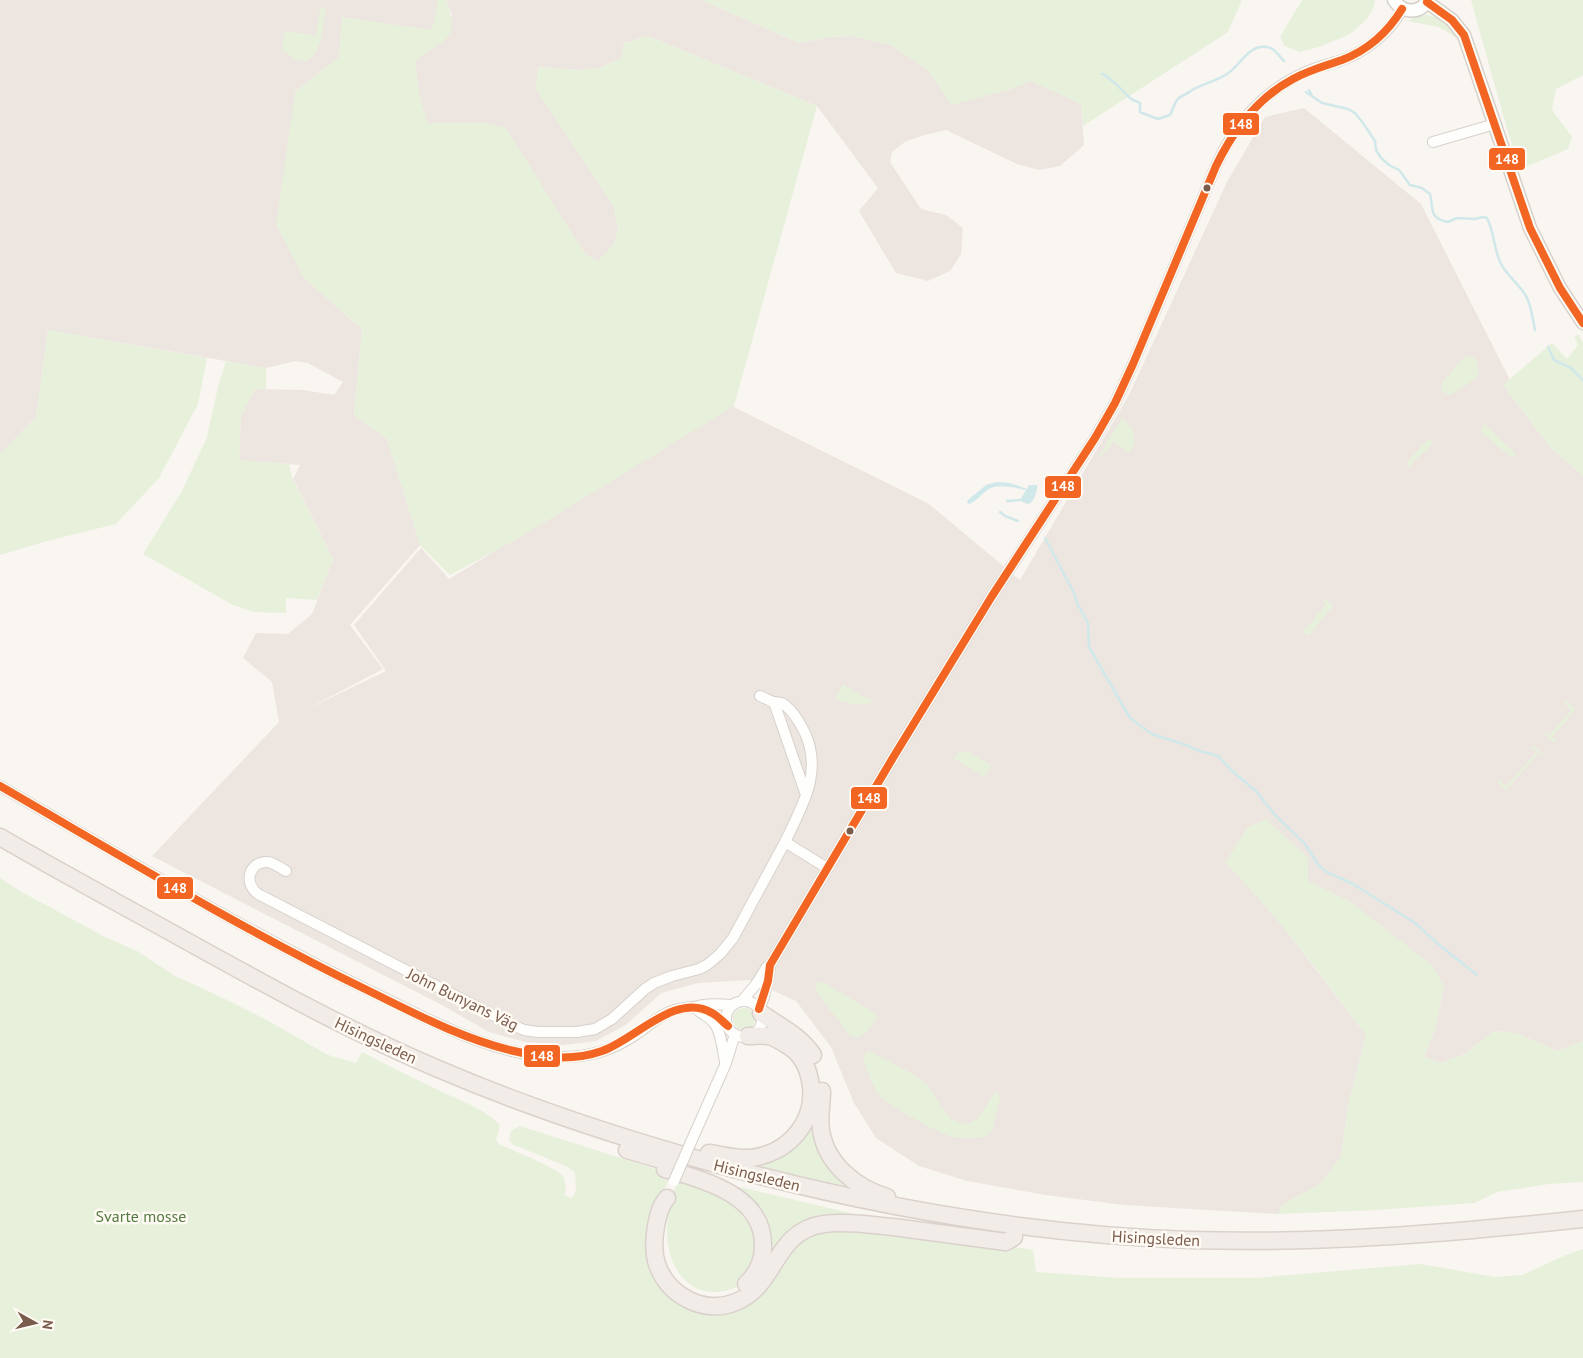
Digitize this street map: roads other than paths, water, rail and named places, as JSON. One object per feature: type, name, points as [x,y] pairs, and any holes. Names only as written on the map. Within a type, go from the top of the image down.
[{"type":"highway","name":"Hisingsleden","points":[[0,837],[247,975],[352,1030],[469,1082],[540,1110],[599,1130],[766,1178],[827,1193],[941,1216],[1037,1229],[1164,1239],[1322,1240],[1412,1235],[1583,1219]]},
{"type":"highway","name":"Hisingsleden","points":[[0,848],[300,1015],[430,1077],[498,1105],[588,1138],[732,1180],[905,1220],[1053,1242],[1154,1249],[1284,1251],[1405,1246],[1583,1230]]},
{"type":"highway","points":[[760,1011],[794,1034],[813,1056],[822,1084],[822,1133],[827,1149],[843,1171],[857,1184],[873,1192],[897,1200],[935,1208],[941,1216]]},
{"type":"highway","points":[[599,1130],[612,1127],[664,1143],[739,1158],[751,1158],[767,1154],[793,1139],[808,1114],[812,1102],[812,1090],[808,1072],[802,1058],[792,1048],[768,1036],[737,1032]]},
{"type":"highway","points":[[649,1157],[662,1168],[702,1180],[724,1190],[739,1199],[749,1209],[760,1229],[763,1248],[759,1266],[749,1281],[733,1291],[716,1295],[699,1292],[682,1283],[671,1269],[665,1250],[664,1233],[667,1198]]},
{"type":"highway","points":[[667,1198],[662,1204],[655,1232],[655,1250],[658,1265],[665,1280],[678,1294],[707,1306],[727,1305],[746,1297],[761,1284],[788,1242],[804,1231],[822,1224],[885,1226],[1006,1242],[1014,1237]]},
{"type":"street","points":[[1398,4],[1407,11],[1416,11],[1428,1],[1452,20],[1461,31],[1530,228],[1556,280],[1582,319]]},
{"type":"street","points":[[0,786],[313,963],[412,1012],[498,1047],[545,1056],[572,1057],[590,1054],[609,1049],[628,1040],[659,1017],[678,1008],[695,1007],[705,1004],[732,1005],[742,1001],[770,965],[992,596],[1115,404],[1206,188],[1230,137],[1250,112],[1279,87],[1305,72],[1344,59],[1364,49],[1389,28],[1397,18],[1398,4]]},
{"type":"street","points":[[1433,142],[1495,124]]},
{"type":"street","name":"John Bunyans Väg","points":[[286,871],[271,863],[261,863],[256,865],[250,874],[249,883],[258,894],[508,1023],[528,1030],[569,1033],[586,1031],[604,1024],[617,1016],[648,987],[672,976],[699,969],[720,954],[734,938],[785,842],[806,795],[813,774],[813,760],[801,724],[791,710],[783,703],[774,702],[760,696]]},
{"type":"street","points":[[774,702],[806,795]]},
{"type":"street","points":[[785,842],[827,868]]},
{"type":"street","points":[[760,1011],[771,970],[770,965]]},
{"type":"street","points":[[695,1007],[712,1013],[737,1032],[755,1033],[760,1027],[762,1020],[760,1011],[754,1004],[742,1001]]},
{"type":"street","points":[[732,1005],[726,1015],[737,1032]]},
{"type":"street","points":[[695,1007],[714,1023],[717,1028],[726,1063]]},
{"type":"street","points":[[667,1198],[726,1063],[737,1032]]},
{"type":"water","points":[[997,482],[1010,483],[1027,489],[1029,485],[1037,485],[1036,493],[1029,504],[1020,500],[1026,490],[997,486],[989,489],[972,503],[969,504],[967,502],[986,485]]},
{"type":"waterway","points":[[1102,74],[1131,99],[1140,103],[1140,112],[1158,119],[1170,115],[1180,97],[1227,74],[1254,49],[1269,47],[1284,61]]},
{"type":"waterway","points":[[1309,90],[1312,96]]},
{"type":"waterway","points":[[1306,92],[1322,103],[1348,109],[1355,113],[1375,141],[1376,150],[1381,158],[1399,170],[1410,185],[1422,188],[1430,194],[1433,212],[1437,218],[1448,222],[1457,218],[1487,218],[1500,262],[1528,299],[1535,330]]},
{"type":"waterway","points":[[1548,347],[1554,360],[1571,368],[1583,380]]},
{"type":"waterway","points":[[1007,501],[1020,500]]},
{"type":"waterway","points":[[1000,512],[1018,521]]},
{"type":"waterway","points":[[1045,538],[1088,623],[1089,647],[1130,718],[1152,734],[1219,757],[1232,771],[1256,791],[1274,814],[1305,844],[1319,866],[1327,872],[1353,884],[1415,923],[1477,975]]},
{"type":"park label","name":"Svarte mosse","points":[[141,1216]]}]
